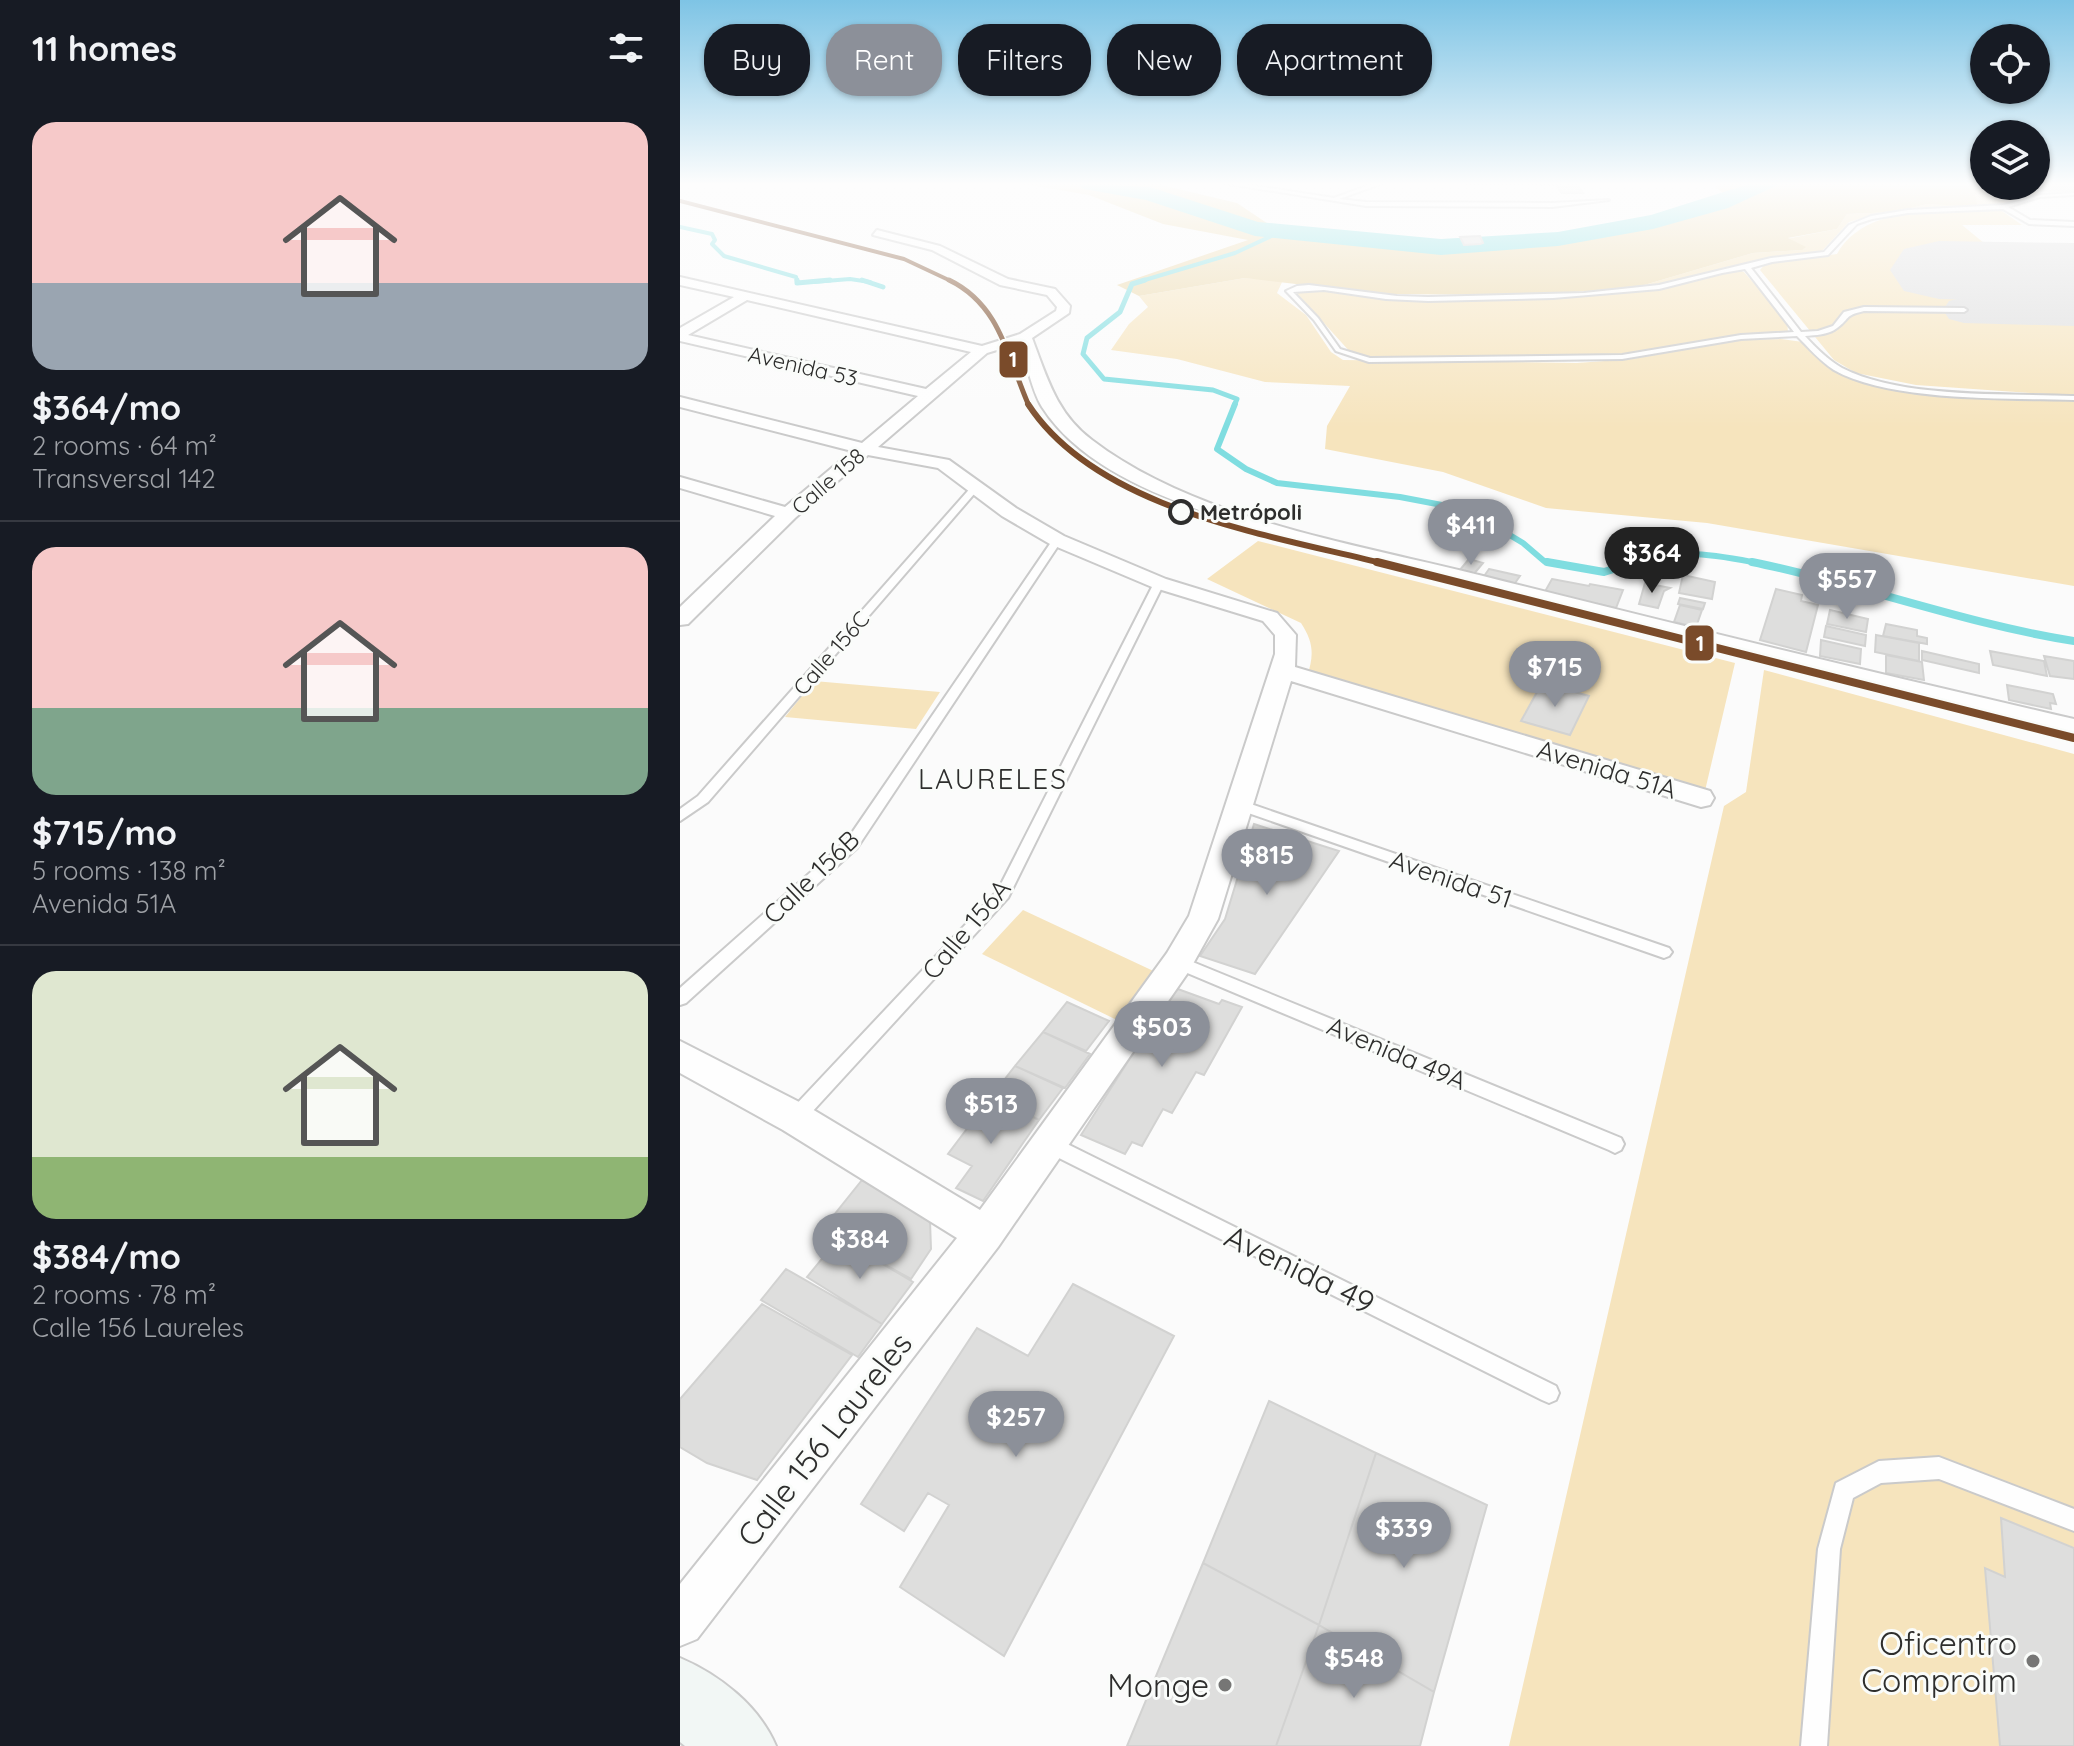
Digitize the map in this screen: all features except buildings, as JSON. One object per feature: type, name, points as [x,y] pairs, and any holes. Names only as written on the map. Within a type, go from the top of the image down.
[{"type":"main road","points":[[680,1694],[739,1746]]},
{"type":"street","points":[[680,281],[982,350],[1025,337],[1062,313],[1064,306],[1051,292],[1004,282],[969,264]]},
{"type":"street","points":[[680,336],[747,295]]},
{"type":"street","name":"Avenida 53","points":[[680,336],[927,394]]},
{"type":"street","points":[[1025,337],[1049,405],[1085,443],[1158,490],[1287,533],[1737,647],[2074,727]]},
{"type":"street","name":"Calle 158","points":[[680,619],[689,599],[982,350]]},
{"type":"street","points":[[680,402],[864,449],[943,464],[1009,512],[1057,540],[1159,583]]},
{"type":"street","points":[[680,482],[788,514]]},
{"type":"street","name":"Calle 156 Laureles","points":[[680,1622],[985,1234],[1178,962],[1203,919],[1283,671],[1289,638],[1283,626],[1270,617],[1159,583]]},
{"type":"street","name":"Avenida 51A","points":[[1283,671],[1701,798]]},
{"type":"street","points":[[680,1056],[795,1118],[985,1234]]},
{"type":"lane","points":[[1756,264],[1718,270],[1648,289],[1532,298],[1376,296],[1311,287],[1289,291],[1338,350],[1369,360],[1579,360],[1622,357],[1741,337],[1803,336],[1835,327],[1846,313],[1864,309],[1964,310]]},
{"type":"lane","points":[[1747,267],[1803,336],[1840,370],[1882,383],[1973,393],[2074,398]]},
{"type":"lane","name":"Calle 156C","points":[[680,816],[703,799],[977,486]]},
{"type":"lane","name":"Calle 156B","points":[[680,998],[852,844],[1057,540]]},
{"type":"lane","name":"Calle 156A","points":[[795,1118],[1003,894],[1159,583]]},
{"type":"lane","name":"Avenida 51","points":[[1239,805],[1664,952]]},
{"type":"lane","name":"Avenida 49A","points":[[1178,962],[1615,1144]]},
{"type":"lane","name":"Avenida 49","points":[[1051,1145],[1549,1393]]},
{"type":"lane","points":[[1814,1746],[1829,1549],[1844,1491],[1879,1472],[1939,1468],[2074,1520]]},
{"type":"shaded area","points":[[1177,264],[1714,264],[1634,288],[1530,295],[1382,294],[1245,278],[1139,296],[1117,285]]},
{"type":"shaded area","points":[[1714,264],[1742,264],[1726,267],[1665,284],[1634,288]]},
{"type":"shaded area","points":[[1765,264],[1905,264],[1922,279],[2074,283],[2074,306],[1958,304],[1972,315],[2074,318],[2074,396],[1916,385],[1856,373],[1834,360],[1760,270]]},
{"type":"shaded area","points":[[1737,269],[1744,272],[1787,321],[1788,332],[1738,335],[1624,355],[1579,358],[1371,358],[1351,353],[1295,291],[1321,290],[1398,300],[1536,299],[1656,290]]},
{"type":"shaded area","points":[[1245,278],[1283,280],[1277,293],[1306,315],[1331,352],[1343,360],[1577,363],[1632,359],[1740,340],[1781,339],[1803,342],[1830,369],[1877,384],[1988,396],[2074,400],[2074,586],[1707,523],[1546,508],[1443,472],[1325,449],[1327,426],[1350,386],[1265,382],[1177,359],[1111,350],[1129,324],[1148,307],[1139,296]]},
{"type":"shaded area","points":[[1258,541],[1735,663],[1704,795],[1307,677],[1312,649],[1301,623],[1207,579]]},
{"type":"shaded area","points":[[1764,670],[2074,754],[2074,1746],[1509,1746],[1724,806],[1746,792]]},
{"type":"shaded area","points":[[814,681],[940,692],[916,729],[785,717]]},
{"type":"shaded area","points":[[1023,910],[1162,975],[1123,1023],[982,954]]},
{"type":"waterway","points":[[753,264],[796,277],[797,282]]},
{"type":"waterway","points":[[1138,282],[1197,264]]},
{"type":"waterway","points":[[813,282],[850,279],[866,281]]},
{"type":"waterway","points":[[797,282],[830,280]]},
{"type":"waterway","points":[[862,280],[866,281]]},
{"type":"waterway","points":[[1145,280],[1132,284],[1120,312],[1087,338],[1083,354],[1104,379],[1213,390],[1237,399],[1234,406]]},
{"type":"waterway","points":[[866,281],[883,287]]},
{"type":"waterway","points":[[1235,404],[1217,449],[1246,469],[1277,483],[1400,497],[1468,510],[1523,543],[1544,561],[1556,564]]},
{"type":"waterway","points":[[1630,564],[1680,554],[1757,563]]},
{"type":"waterway","points":[[1547,562],[1556,564]]},
{"type":"waterway","points":[[1556,564],[1604,572],[1636,562]]},
{"type":"waterway","points":[[1752,562],[1757,563]]},
{"type":"waterway","points":[[1757,563],[1762,564]]},
{"type":"waterway","points":[[1757,563],[1993,625],[2074,641]]},
{"type":"taxiway","points":[[1964,310],[2074,313]]},
{"type":"runway","points":[[1939,270],[2074,273]]},
{"type":"transit line","name":"1","points":[[916,264],[957,284],[991,315],[1008,343],[1028,404],[1041,424],[1065,447],[1123,484],[1181,512],[2074,738]]},
{"type":"place","name":"Metrópoli","points":[[1181,512]]},
{"type":"place","name":"Oficentro Comproim","points":[[2033,1661]]},
{"type":"place","name":"Monge","points":[[1225,1685]]},
{"type":"district","name":"LAURELES","points":[[993,778]]}]
